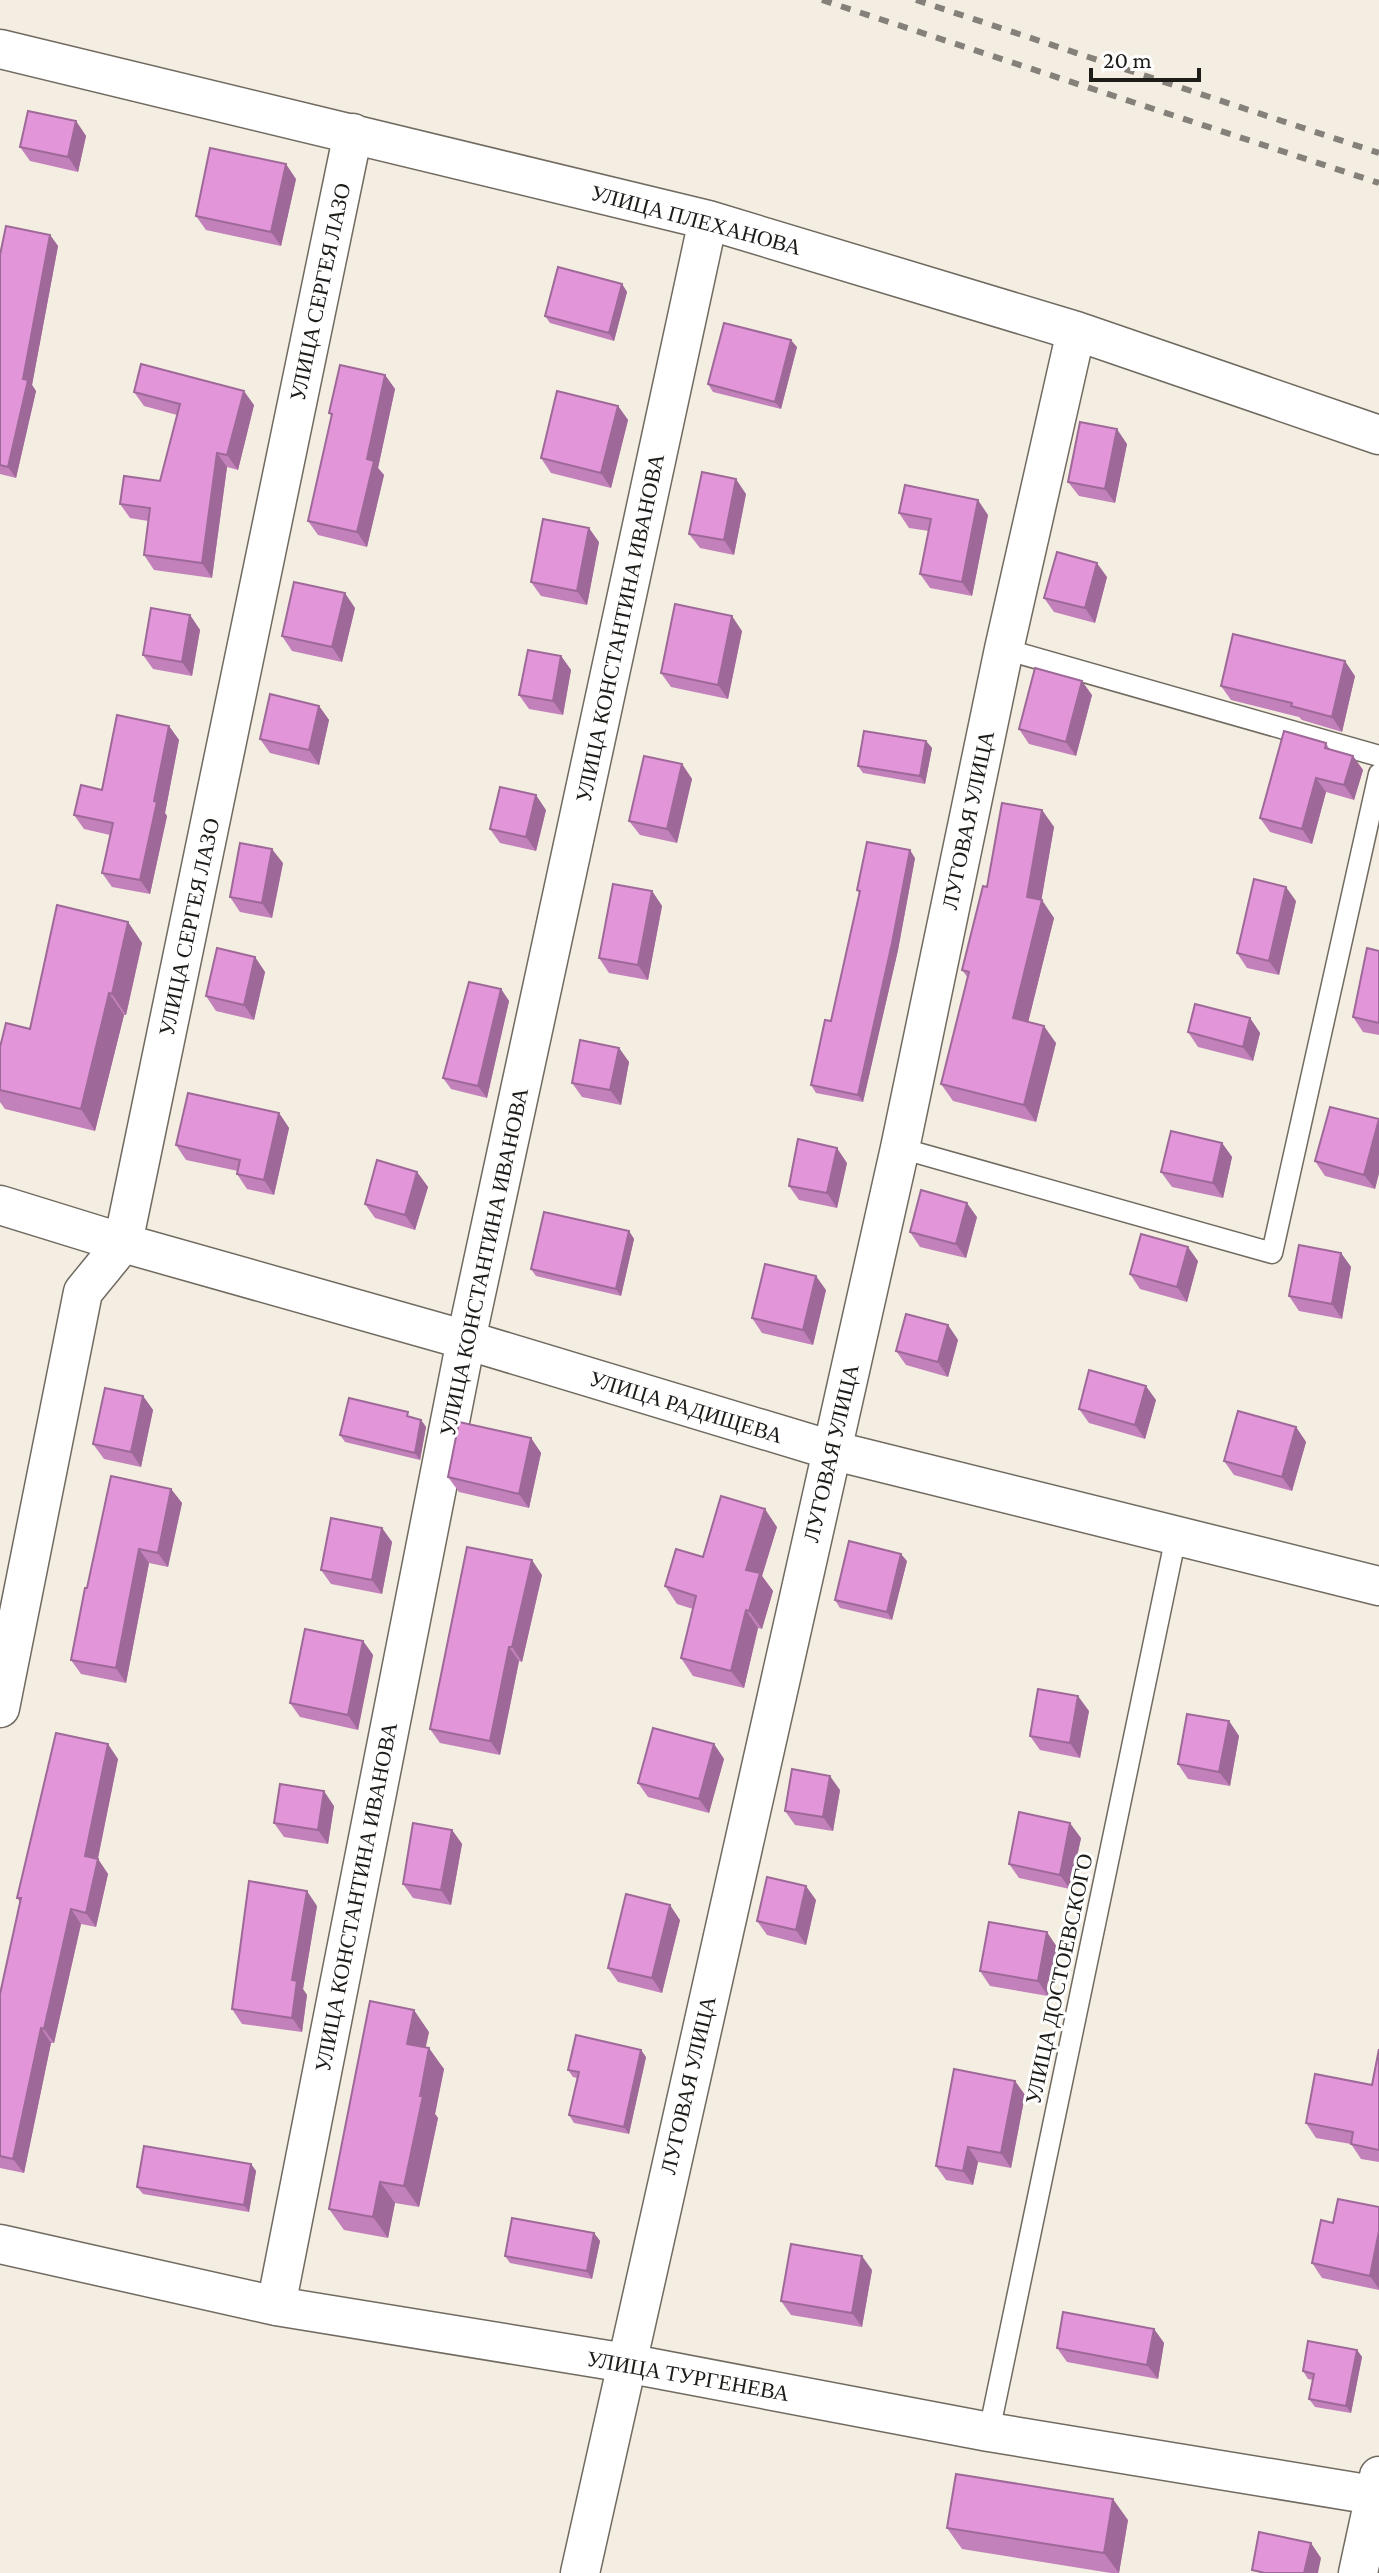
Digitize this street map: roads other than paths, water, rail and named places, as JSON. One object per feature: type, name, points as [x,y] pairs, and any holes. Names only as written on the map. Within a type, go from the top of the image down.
[{"type":"street","name":"УЛИЦА ПЛЕХАНОВА","points":[[0,49],[708,220],[1076,331],[1379,435]]},
{"type":"street","name":"УЛИЦА СЕРГЕЯ ЛАЗО","points":[[0,1708],[83,1292],[123,1243],[353,133]]},
{"type":"street","name":"УЛИЦА КОНСТАНТИНА ИВАНОВА","points":[[276,2306],[466,1340],[708,220]]},
{"type":"street","name":"ЛУГОВАЯ УЛИЦА","points":[[580,2573],[900,1148],[1004,649],[1076,331]]},
{"type":"street","name":"УЛИЦА РАДИЩЕВА","points":[[0,1205],[831,1450],[1379,1586]]},
{"type":"street","name":"УЛИЦА ТУРГЕНЕВА","points":[[0,2244],[276,2306],[626,2363],[989,2432],[1378,2489]]},
{"type":"street","points":[[1358,2573],[1378,2489]]},
{"type":"lane","points":[[1004,649],[1379,756]]},
{"type":"lane","points":[[900,1148],[1272,1253],[1379,774]]},
{"type":"lane","name":"УЛИЦА ДОСТОЕВСКОГО","points":[[989,2432],[1176,1536]]},
{"type":"railway","points":[[822,0],[1379,183]]},
{"type":"railway","points":[[916,0],[1379,153]]}]
